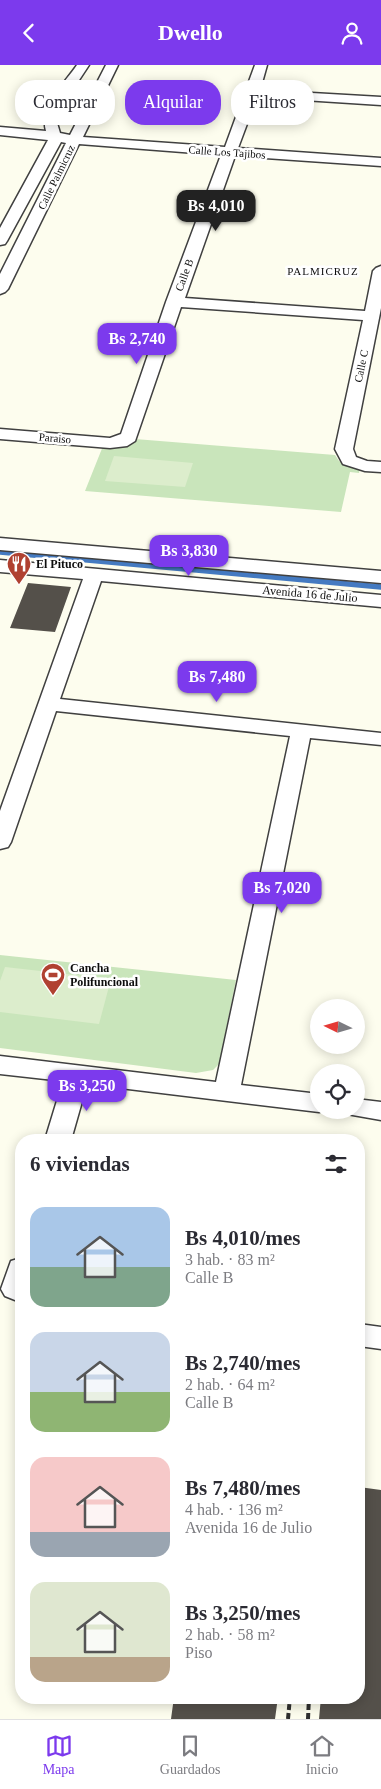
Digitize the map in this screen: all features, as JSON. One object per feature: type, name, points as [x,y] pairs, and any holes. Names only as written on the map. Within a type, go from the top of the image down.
[{"type":"street","name":"Calle Palmicruz","points":[[0,241],[54,140],[50,123],[51,112],[83,65]]},
{"type":"street","name":"Calle Palmicruz","points":[[1,283],[112,65]]},
{"type":"street","name":"Calle B","points":[[257,80],[261,65]]},
{"type":"street","points":[[314,97],[381,101]]},
{"type":"street","name":"Calle B","points":[[110,443],[121,442],[129,437],[174,302],[240,125]]},
{"type":"street","name":"Calle Los Tajibos","points":[[0,131],[53,135],[74,140],[381,162]]},
{"type":"street","name":"Calle C","points":[[381,271],[344,449],[349,460],[364,466],[381,467]]},
{"type":"street","points":[[174,302],[371,316]]},
{"type":"street","name":"Paraiso","points":[[0,434],[110,443]]},
{"type":"street","name":"Avenida 16 de Julio","points":[[0,544],[375,588]]},
{"type":"street","name":"Avenida 16 de Julio","points":[[0,566],[94,574],[375,588]]},
{"type":"street","points":[[0,842],[94,574]]},
{"type":"street","points":[[49,704],[381,739]]},
{"type":"street","points":[[227,1091],[301,730]]},
{"type":"street","points":[[0,1065],[310,1102]]},
{"type":"street","points":[[60,1134],[78,1074]]},
{"type":"street","points":[[365,1109],[381,1111]]},
{"type":"street","points":[[365,1336],[381,1338]]},
{"type":"path","points":[[288,1719],[289,1704]]},
{"type":"path","points":[[308,1719],[309,1704]]},
{"type":"green space","points":[[135,439],[335,455],[339,461],[360,468],[359,473],[350,472],[341,512],[85,491],[103,446]]},
{"type":"green space","points":[[114,456],[193,463],[185,487],[105,481]]},
{"type":"green space","points":[[0,955],[236,980],[219,1064],[213,1070],[196,1073],[0,1048]]},
{"type":"green space","name":"Cancha Polifuncional","points":[[5,967],[111,979],[99,1024],[0,1012],[0,981]]},
{"type":"building","points":[[28,583],[71,587],[55,632],[10,628]]},
{"type":"building","points":[[365,1488],[381,1490],[381,1719],[319,1719],[320,1704],[365,1704]]},
{"type":"building","points":[[173,1704],[277,1704],[275,1719],[171,1719]]},
{"type":"waterway","points":[[0,552],[381,587]]},
{"type":"place","name":"El Pituco","points":[[19,585]]},
{"type":"place","name":"Cancha Polifuncional","points":[[53,996]]},
{"type":"district","name":"PALMICRUZ","points":[[323,271]]}]
